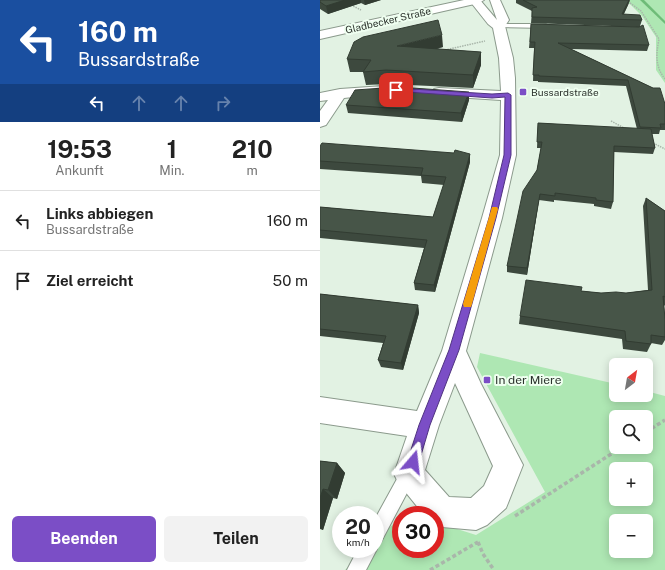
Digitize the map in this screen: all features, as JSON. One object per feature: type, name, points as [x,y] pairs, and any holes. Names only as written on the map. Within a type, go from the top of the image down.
[{"type":"street","points":[[476,0],[492,22],[499,26]]},
{"type":"street","name":"Gladbecker Straße","points":[[320,36],[476,0]]},
{"type":"street","points":[[454,350],[472,393],[508,465],[495,497],[476,514],[442,512],[409,474],[424,425],[454,350],[492,218],[508,155],[508,95],[506,58],[499,26],[503,20],[495,0]]},
{"type":"street","points":[[320,97],[396,90]]},
{"type":"street","points":[[424,91],[492,96],[508,95]]},
{"type":"street","points":[[320,122],[340,94]]},
{"type":"street","points":[[320,410],[424,425]]},
{"type":"lane","points":[[499,26],[553,26]]},
{"type":"lane","points":[[384,520],[409,474]]},
{"type":"lane","points":[[356,570],[363,558]]},
{"type":"path","points":[[626,0],[641,11],[659,39],[655,61],[659,72],[665,79]]},
{"type":"path","points":[[443,51],[487,40]]},
{"type":"path","points":[[610,121],[630,131]]},
{"type":"path","points":[[649,141],[665,149]]},
{"type":"path","points":[[653,428],[665,420]]},
{"type":"path","points":[[509,521],[552,491],[611,454]]},
{"type":"path","points":[[430,570],[484,538]]},
{"type":"green space","points":[[620,0],[665,0],[665,83],[656,70],[656,37],[642,16],[630,4]]},
{"type":"green space","points":[[480,353],[609,382],[609,402],[653,402],[653,393],[665,396],[665,570],[345,570],[358,558],[384,558],[384,533],[392,525],[392,558],[444,558],[444,525],[476,535],[545,492],[477,367]]},
{"type":"building","points":[[320,0],[345,0],[326,6],[320,2]]},
{"type":"building","points":[[523,0],[629,0],[622,14],[640,15],[642,20],[532,17],[532,8],[537,7]]},
{"type":"building","points":[[438,20],[442,35],[397,46],[481,52],[473,75],[386,70],[363,72],[371,60],[347,59],[354,42],[363,37]]},
{"type":"building","points":[[531,24],[639,27],[643,25],[649,45],[558,43],[653,88],[660,88],[665,104],[665,124],[660,124],[661,128],[640,127],[628,80],[533,75],[535,42],[530,42]]},
{"type":"building","points":[[398,87],[469,92],[461,113],[346,105],[355,90]]},
{"type":"building","points":[[538,123],[651,129],[655,148],[614,146],[613,202],[596,200],[596,198],[555,193],[555,196],[540,194],[527,268],[507,266],[523,191],[537,170],[542,142],[537,142]]},
{"type":"building","points":[[322,143],[454,153],[455,150],[470,154],[434,285],[414,283],[427,240],[320,230],[320,207],[433,217],[446,177],[421,175],[423,168],[320,161],[320,146]]},
{"type":"building","points":[[646,198],[665,211],[665,297],[663,296],[665,337],[651,335],[651,344],[626,341],[625,331],[520,316],[526,280],[582,287],[581,291],[601,293],[626,293],[652,290]]},
{"type":"building","points":[[320,294],[418,305],[401,363],[378,360],[386,336],[320,329]]},
{"type":"building","points":[[320,461],[337,463],[328,490],[323,489],[320,498]]},
{"type":"waterway","points":[[642,0],[665,23]]},
{"type":"slow traffic","points":[[467,304],[494,209]]},
{"type":"place","name":"Bussardstraße","points":[[523,92]]},
{"type":"place","name":"In der Miere","points":[[487,380]]},
{"type":"route","points":[[396,90],[492,96],[508,95],[509,107],[508,155],[492,218],[454,350],[424,425],[413,462]]}]
